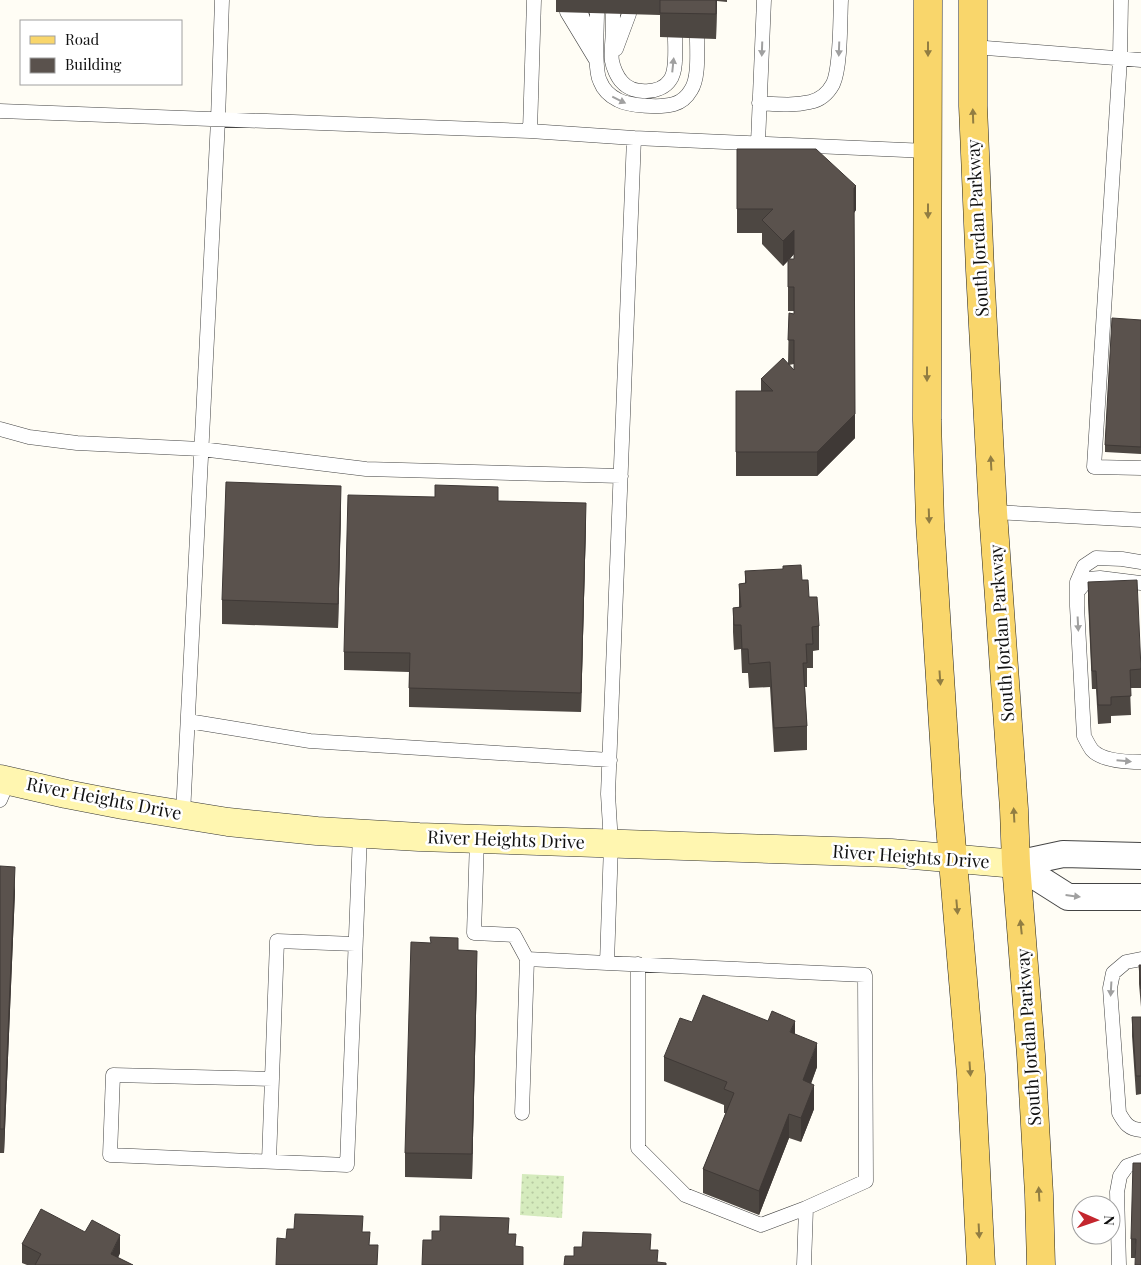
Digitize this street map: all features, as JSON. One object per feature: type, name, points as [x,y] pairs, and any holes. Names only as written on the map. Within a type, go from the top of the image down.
[{"type":"main road","points":[[928,0],[928,476],[953,858],[971,1075],[981,1265]]},
{"type":"main road","name":"South Jordan Parkway","points":[[973,0],[973,106],[977,217],[1016,864],[1031,1055],[1041,1265]]},
{"type":"street","name":"River Heights Drive","points":[[3,787],[228,822],[360,834],[891,853],[1016,864],[1062,854],[1141,856]]},
{"type":"street","name":"River Heights Drive","points":[[1016,864],[1068,897],[1141,897]]},
{"type":"lane","points":[[184,814],[218,120],[222,0]]},
{"type":"lane","points":[[530,130],[534,0]]},
{"type":"lane","points":[[758,143],[764,0]]},
{"type":"lane","points":[[760,103],[796,104],[811,102],[824,96],[833,83],[838,66],[840,0]]},
{"type":"lane","points":[[1121,0],[1120,59],[1094,467],[1141,468]]},
{"type":"lane","points":[[567,12],[597,61]]},
{"type":"lane","points":[[581,13],[597,61]]},
{"type":"lane","points":[[597,13],[599,80],[608,94],[629,105],[664,106],[675,104],[685,98],[692,89],[696,73],[697,38]]},
{"type":"lane","points":[[613,14],[612,60],[622,82],[632,90],[654,90],[665,86],[672,79],[675,37]]},
{"type":"lane","points":[[612,60],[629,14]]},
{"type":"lane","points":[[973,47],[1141,60]]},
{"type":"lane","points":[[0,111],[530,130],[634,138],[928,151]]},
{"type":"lane","points":[[607,963],[611,844],[608,794],[634,138]]},
{"type":"lane","points":[[0,430],[29,437],[77,443],[202,449],[366,469],[621,476]]},
{"type":"lane","points":[[994,512],[1141,520]]},
{"type":"lane","points":[[1141,562],[1096,558],[1084,566],[1077,582],[1084,736],[1092,750],[1100,755],[1116,761],[1141,762]]},
{"type":"lane","points":[[1077,592],[1088,579],[1100,578],[1141,584]]},
{"type":"lane","points":[[188,721],[310,741],[610,760]]},
{"type":"lane","points":[[272,1080],[113,1075],[110,1155],[347,1165],[360,834]]},
{"type":"lane","points":[[477,839],[474,933],[514,935],[527,959],[522,1113]]},
{"type":"lane","points":[[269,1161],[277,941],[355,944]]},
{"type":"lane","points":[[527,959],[638,964],[865,975],[866,1181],[761,1226],[685,1195],[638,1148],[638,964]]},
{"type":"lane","points":[[1141,959],[1126,962],[1113,973],[1110,988],[1119,1113],[1126,1125],[1141,1130]]},
{"type":"lane","points":[[1119,1265],[1117,1192],[1120,1176],[1127,1166],[1141,1161]]},
{"type":"lane","points":[[804,1265],[806,1208]]},
{"type":"green space","points":[[522,1174],[564,1176],[562,1218],[520,1215]]},
{"type":"building","points":[[660,0],[716,0],[716,14],[660,13]]},
{"type":"building","points":[[737,149],[816,149],[856,186],[854,188],[855,414],[817,452],[736,452],[736,391],[773,391],[761,379],[783,358],[794,370],[794,340],[788,340],[789,313],[794,314],[794,287],[788,287],[788,259],[794,259],[794,230],[783,241],[762,220],[773,209],[737,209]]},
{"type":"building","points":[[1112,318],[1141,320],[1141,447],[1105,445]]},
{"type":"building","points":[[226,482],[341,486],[338,604],[222,600]]},
{"type":"building","points":[[435,485],[498,487],[498,501],[586,503],[581,693],[409,688],[410,653],[344,652],[348,495],[435,497]]},
{"type":"building","points":[[801,565],[802,580],[808,580],[809,597],[817,597],[819,626],[812,627],[813,644],[806,644],[807,663],[803,663],[807,726],[774,728],[770,662],[749,664],[748,649],[742,649],[741,625],[734,625],[733,608],[741,607],[739,584],[746,583],[745,571],[783,569],[783,566]]},
{"type":"building","points":[[1137,580],[1141,669],[1130,670],[1131,696],[1111,697],[1111,705],[1098,705],[1096,671],[1092,671],[1088,582]]},
{"type":"building","points":[[0,866],[15,867],[4,1129],[0,1129]]},
{"type":"building","points":[[430,937],[458,938],[458,950],[477,951],[472,1154],[405,1153],[411,942],[431,943]]},
{"type":"building","points":[[1139,965],[1141,965],[1141,989]]},
{"type":"building","points":[[703,995],[768,1021],[772,1011],[795,1021],[790,1032],[817,1043],[803,1080],[814,1085],[801,1118],[789,1114],[759,1191],[703,1169],[734,1093],[724,1089],[727,1082],[664,1057],[680,1018],[692,1022]]},
{"type":"building","points":[[1132,1017],[1141,1017],[1141,1076],[1136,1076]]},
{"type":"building","points":[[1133,1163],[1141,1163],[1141,1265],[1135,1265],[1136,1239],[1131,1239]]},
{"type":"building","points":[[41,1209],[85,1232],[92,1220],[120,1235],[111,1254],[133,1265],[35,1265],[41,1254],[22,1244]]},
{"type":"building","points":[[295,1214],[363,1216],[362,1232],[370,1232],[369,1245],[378,1245],[377,1265],[276,1265],[277,1238],[286,1239],[287,1229],[294,1229]]},
{"type":"building","points":[[440,1216],[509,1218],[508,1234],[516,1234],[515,1246],[523,1247],[523,1265],[422,1265],[423,1240],[432,1240],[432,1231],[440,1231]]},
{"type":"building","points":[[583,1232],[651,1234],[650,1250],[658,1250],[657,1262],[666,1263],[666,1265],[564,1265],[565,1256],[574,1256],[574,1247],[582,1247]]}]
